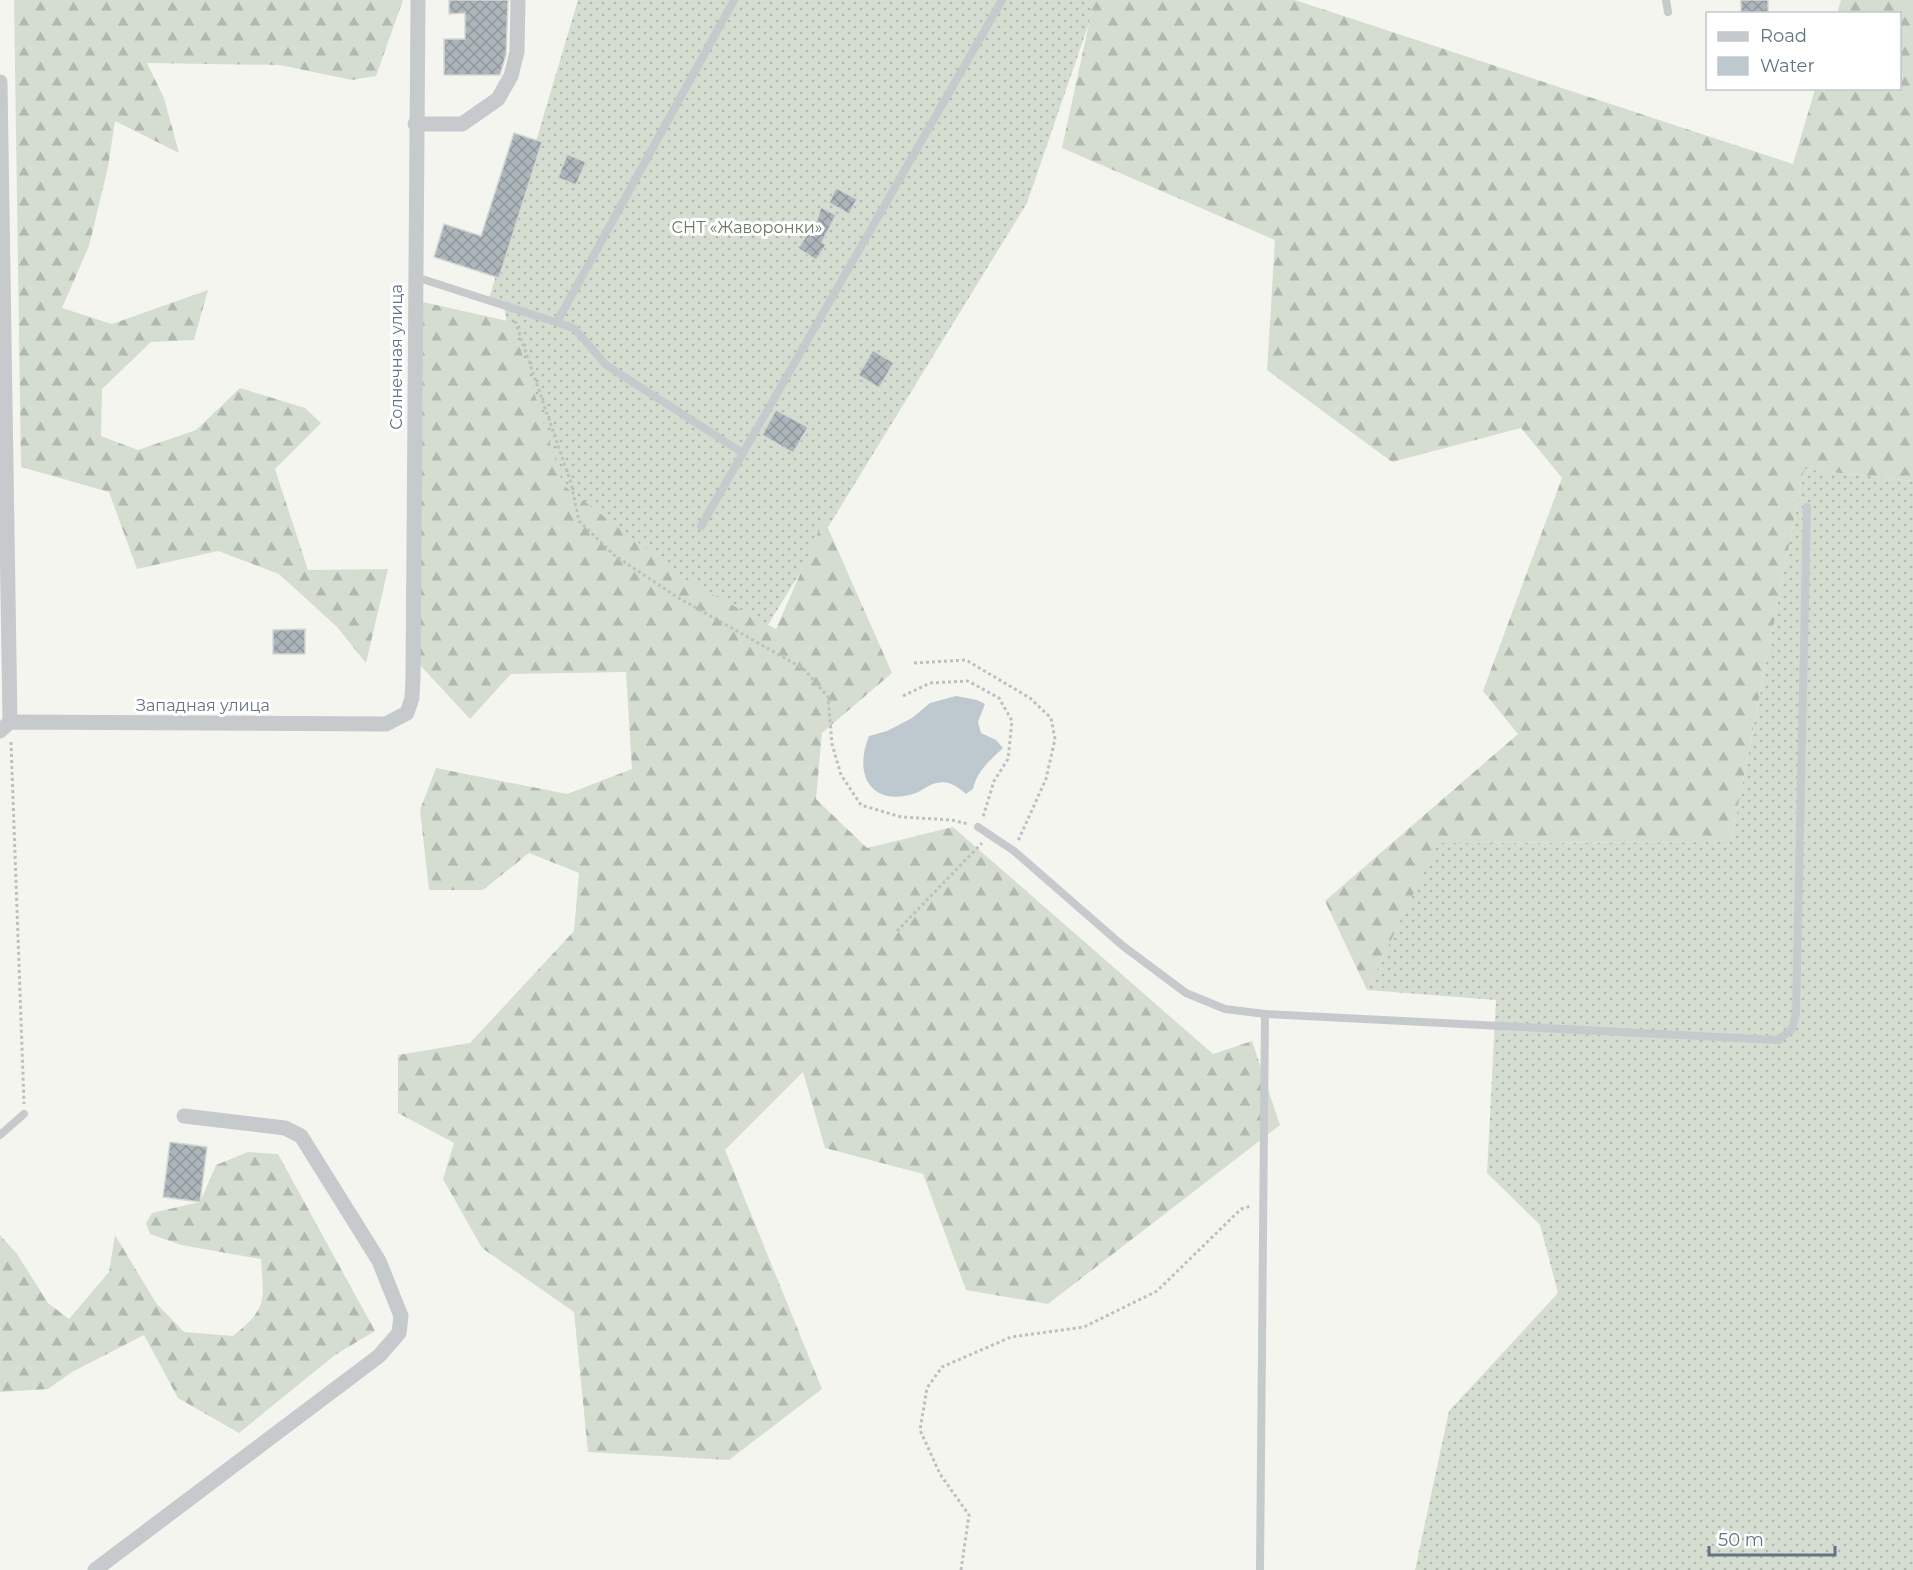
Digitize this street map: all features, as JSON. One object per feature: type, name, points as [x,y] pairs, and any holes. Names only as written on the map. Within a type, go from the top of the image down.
[{"type":"street","name":"Солнечная улица","points":[[407,713],[412,698],[413,677],[415,124],[418,0]]},
{"type":"street","points":[[415,124],[462,124],[498,99],[511,76],[517,52],[518,0]]},
{"type":"street","points":[[0,82],[5,726]]},
{"type":"street","name":"Западная улица","points":[[5,726],[386,724],[407,713]]},
{"type":"street","points":[[95,1570],[379,1356],[399,1333],[401,1316],[379,1261],[301,1136],[285,1128],[184,1116]]},
{"type":"lane","points":[[557,322],[734,0]]},
{"type":"lane","points":[[701,526],[1002,0]]},
{"type":"lane","points":[[1666,0],[1668,12]]},
{"type":"lane","points":[[414,276],[510,305],[574,328],[606,365],[743,453]]},
{"type":"lane","points":[[978,827],[1014,851],[1124,946],[1186,993],[1225,1009],[1264,1014],[1778,1040],[1788,1034],[1794,1022],[1797,995],[1807,507]]},
{"type":"lane","points":[[1260,1570],[1264,1014]]},
{"type":"lane","points":[[0,1135],[24,1114]]},
{"type":"path","points":[[510,305],[571,483],[579,521],[614,555],[677,597],[804,669],[828,697],[832,744],[842,774],[861,805],[901,817],[952,819],[978,827],[994,781],[1008,759],[1012,721],[999,698],[969,681],[930,683],[903,696]]},
{"type":"path","points":[[914,663],[966,660],[1030,698],[1050,718],[1056,739],[1046,778],[1014,851]]},
{"type":"path","points":[[5,726],[24,1114]]},
{"type":"path","points":[[897,931],[990,835]]},
{"type":"path","points":[[961,1570],[969,1515],[940,1474],[920,1430],[927,1388],[942,1367],[1011,1337],[1084,1327],[1157,1291],[1241,1209],[1262,1202]]},
{"type":"green space","points":[[14,0],[403,0],[376,76],[352,80],[280,65],[147,63],[164,98],[179,153],[115,121],[108,167],[89,246],[62,308],[112,324],[208,290],[194,340],[151,342],[102,389],[101,436],[138,450],[196,430],[240,388],[305,408],[321,423],[275,469],[308,570],[388,569],[366,663],[337,627],[279,574],[218,551],[137,569],[109,492],[21,467]]},
{"type":"green space","name":"СНТ «Жаворонки»","points":[[578,0],[1097,0],[1027,203],[757,643],[575,511],[518,391],[504,306],[489,299]]},
{"type":"green space","points":[[1094,0],[1295,0],[1793,164],[1815,90],[1901,90],[1901,12],[1837,12],[1841,0],[1913,0],[1913,481],[1804,469],[1731,842],[1438,843],[1367,990],[1325,901],[1518,734],[1483,691],[1562,478],[1521,428],[1392,462],[1267,370],[1275,240],[1062,148]]},
{"type":"green space","points":[[423,302],[512,322],[563,485],[688,581],[776,629],[824,519],[892,673],[822,733],[816,799],[867,848],[953,827],[1213,1054],[1252,1041],[1280,1125],[1048,1304],[966,1290],[923,1174],[825,1148],[803,1072],[725,1150],[822,1389],[729,1460],[588,1452],[574,1312],[482,1248],[443,1179],[454,1143],[398,1113],[398,1055],[470,1043],[574,931],[579,873],[529,853],[483,890],[429,890],[420,810],[436,768],[567,794],[632,769],[626,672],[511,674],[470,719],[419,664]]},
{"type":"green space","points":[[1804,469],[1913,481],[1913,1570],[1415,1570],[1449,1411],[1558,1293],[1540,1225],[1487,1173],[1496,1000],[1367,990],[1437,843],[1731,842]]},
{"type":"green space","points":[[248,1152],[278,1154],[375,1331],[335,1355],[239,1433],[178,1398],[144,1335],[72,1372],[48,1389],[0,1392],[0,1235],[17,1254],[48,1303],[69,1319],[109,1272],[115,1235],[156,1303],[184,1332],[233,1336],[253,1318],[263,1295],[261,1259],[181,1245],[150,1234],[146,1223],[152,1213],[200,1202],[216,1165]]},
{"type":"water","points":[[956,696],[985,704],[978,722],[981,733],[996,740],[1003,748],[981,771],[973,789],[966,794],[953,785],[941,782],[916,793],[900,796],[887,796],[877,792],[865,775],[863,763],[869,736],[887,731],[912,718],[930,703]]},
{"type":"building","points":[[449,0],[508,0],[506,55],[500,75],[444,75],[444,39],[465,39],[465,13],[449,14]]},
{"type":"building","points":[[1741,0],[1768,0],[1768,12],[1741,12]]},
{"type":"building","points":[[514,133],[542,142],[499,278],[434,257],[444,224],[481,236]]},
{"type":"building","points":[[567,154],[586,162],[576,185],[558,178]]},
{"type":"building","points":[[836,188],[857,199],[849,214],[829,203]]},
{"type":"building","points":[[821,207],[836,215],[822,242],[826,245],[816,260],[798,248],[817,220]]},
{"type":"building","points":[[873,350],[894,363],[879,388],[858,375]]},
{"type":"building","points":[[776,410],[808,427],[793,453],[762,435]]},
{"type":"building","points":[[305,629],[305,654],[273,654],[273,630]]},
{"type":"building","points":[[170,1142],[207,1147],[200,1202],[163,1197]]}]
